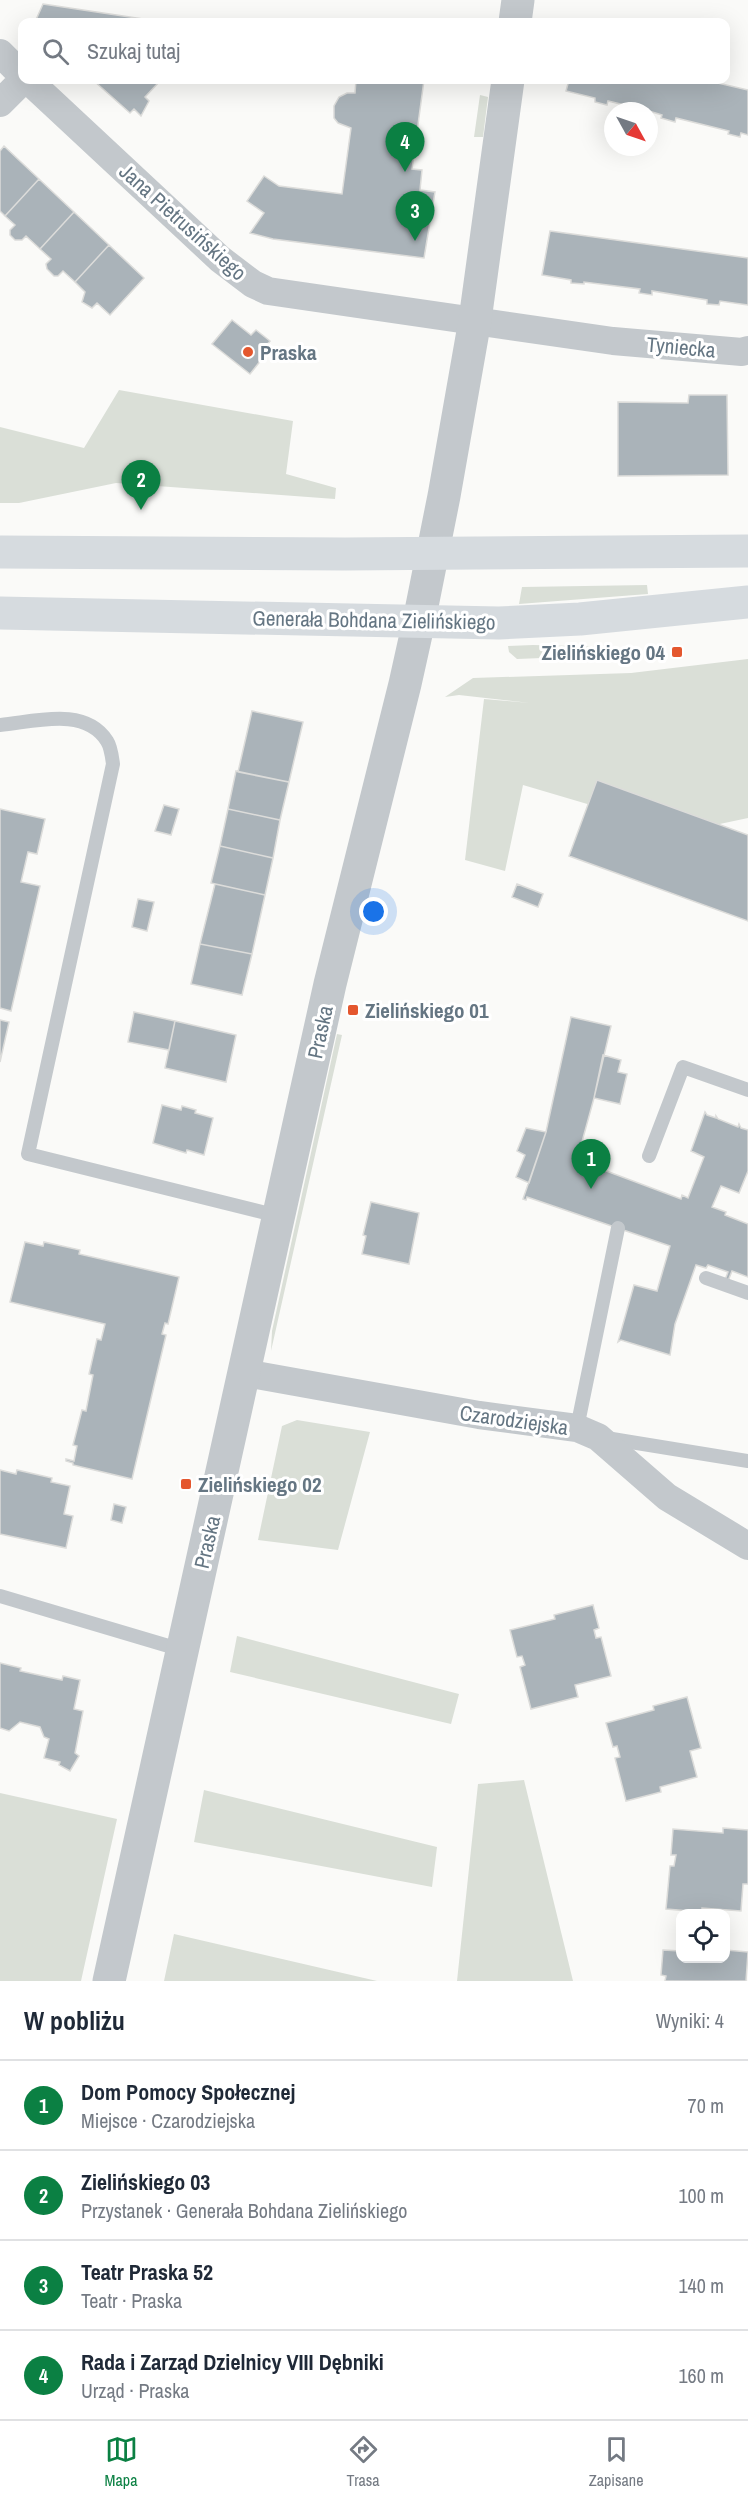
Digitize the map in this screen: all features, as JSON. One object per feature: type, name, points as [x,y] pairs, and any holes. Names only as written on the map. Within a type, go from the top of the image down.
[{"type":"main road","points":[[0,552],[431,554],[748,551]]},
{"type":"main road","name":"Generała Bohdana Zielińskiego","points":[[0,613],[534,621],[748,602]]},
{"type":"street","points":[[516,18],[518,0]]},
{"type":"street","points":[[0,53],[18,71]]},
{"type":"street","points":[[0,103],[21,84]]},
{"type":"street","name":"Jana Pietrusińskiego","points":[[30,84],[220,260],[253,284],[268,291],[613,341]]},
{"type":"street","name":"Praska","points":[[109,1981],[330,984],[419,621],[446,488],[475,320],[507,84]]},
{"type":"street","name":"Tyniecka","points":[[613,341],[742,352],[748,350]]},
{"type":"street","name":"Czarodziejska","points":[[245,1373],[587,1432],[667,1497],[748,1546]]},
{"type":"lane","points":[[0,725],[63,719],[82,720],[96,729],[108,742],[113,764],[28,1154],[280,1216]]},
{"type":"lane","points":[[649,1156],[683,1067],[748,1090]]},
{"type":"lane","points":[[618,1228],[587,1432],[748,1461]]},
{"type":"lane","points":[[706,1278],[748,1293]]},
{"type":"lane","points":[[0,1596],[183,1650]]},
{"type":"shaded area","points":[[480,95],[488,97],[483,137],[474,137]]},
{"type":"shaded area","points":[[119,390],[293,421],[286,474],[336,488],[335,499],[116,483],[19,503],[0,503],[0,427],[84,448]]},
{"type":"shaded area","points":[[647,585],[648,594],[519,604],[522,587]]},
{"type":"shaded area","points":[[508,646],[616,647],[616,655],[517,659],[509,652]]},
{"type":"shaded area","points":[[748,659],[748,818],[682,832],[523,785],[505,871],[465,860],[484,699],[530,703],[459,695],[445,697],[473,678],[631,673]]},
{"type":"shaded area","points":[[337,1034],[342,1035],[271,1351],[272,1331]]},
{"type":"shaded area","points":[[297,1420],[370,1432],[338,1550],[258,1540],[282,1426]]},
{"type":"shaded area","points":[[237,1636],[459,1694],[451,1724],[230,1672]]},
{"type":"shaded area","points":[[524,1780],[573,1981],[457,1981],[478,1784]]},
{"type":"shaded area","points":[[204,1790],[437,1847],[432,1887],[194,1842]]},
{"type":"shaded area","points":[[0,1793],[117,1819],[81,1981],[0,1981]]},
{"type":"shaded area","points":[[174,1934],[377,1981],[164,1981]]},
{"type":"building","points":[[43,4],[136,18],[37,18]]},
{"type":"building","points":[[97,84],[157,84],[145,97],[149,101],[141,116],[134,109],[130,113]]},
{"type":"building","points":[[356,84],[423,84],[412,169],[422,170],[420,190],[435,192],[424,258],[273,239],[250,233],[264,213],[247,201],[264,176],[279,186],[342,194],[351,128],[338,123],[334,118],[334,106],[339,97],[347,93],[355,93]]},
{"type":"building","points":[[568,84],[722,84],[748,90],[748,135],[741,133],[740,137],[728,134],[729,131],[676,118],[675,122],[661,118],[662,115],[658,114],[658,102],[608,101],[604,104],[595,102],[595,98],[566,91]]},
{"type":"building","points":[[4,146],[39,179],[5,216],[0,211],[0,151]]},
{"type":"building","points":[[39,179],[74,212],[40,249],[26,236],[22,240],[15,240],[10,235],[10,230],[15,225],[5,216]]},
{"type":"building","points":[[74,212],[109,245],[75,282],[63,271],[58,276],[54,276],[47,269],[46,264],[51,259],[40,249]]},
{"type":"building","points":[[550,231],[748,258],[748,305],[720,301],[719,305],[707,304],[707,300],[652,291],[652,295],[639,293],[640,289],[584,282],[584,284],[571,283],[571,280],[542,275]]},
{"type":"building","points":[[109,245],[144,278],[110,315],[97,303],[92,308],[82,302],[85,292],[75,282]]},
{"type":"building","points":[[232,320],[251,335],[256,330],[270,341],[266,346],[269,350],[250,374],[212,344]]},
{"type":"building","points":[[689,395],[727,395],[728,475],[618,476],[618,402],[688,403]]},
{"type":"building","points":[[252,711],[303,722],[289,782],[238,772]]},
{"type":"building","points":[[236,771],[289,782],[280,820],[228,809]]},
{"type":"building","points":[[597,780],[748,835],[748,921],[569,856]]},
{"type":"building","points":[[164,805],[179,809],[171,835],[155,831]]},
{"type":"building","points":[[0,809],[45,819],[37,854],[28,852],[21,882],[40,886],[11,1011],[0,1008]]},
{"type":"building","points":[[228,809],[280,820],[273,858],[220,846]]},
{"type":"building","points":[[220,846],[273,858],[265,895],[211,883]]},
{"type":"building","points":[[215,884],[265,895],[252,954],[200,944]]},
{"type":"building","points":[[517,884],[543,894],[538,907],[512,897]]},
{"type":"building","points":[[138,899],[154,902],[147,931],[132,927]]},
{"type":"building","points":[[200,944],[252,954],[242,995],[191,984]]},
{"type":"building","points":[[134,1012],[175,1021],[169,1050],[128,1042]]},
{"type":"building","points":[[571,1017],[611,1026],[577,1160],[681,1199],[682,1195],[688,1198],[704,1157],[691,1151],[705,1112],[707,1115],[716,1118],[716,1116],[738,1127],[739,1124],[741,1128],[748,1130],[748,1171],[739,1193],[721,1186],[712,1207],[748,1224],[748,1277],[732,1271],[728,1281],[725,1280],[728,1272],[708,1265],[706,1268],[696,1265],[675,1324],[670,1355],[621,1340],[618,1342],[634,1285],[657,1291],[670,1246],[527,1197],[526,1200],[523,1199],[546,1132]]},
{"type":"building","points":[[0,1020],[9,1022],[0,1062]]},
{"type":"building","points":[[175,1021],[236,1035],[226,1082],[165,1068]]},
{"type":"building","points":[[603,1055],[621,1060],[618,1072],[627,1074],[620,1104],[594,1098]]},
{"type":"building","points":[[162,1105],[181,1110],[182,1106],[196,1110],[195,1113],[213,1118],[204,1155],[187,1150],[186,1153],[153,1143]]},
{"type":"building","points":[[526,1128],[546,1132],[529,1183],[516,1177],[525,1155],[517,1151]]},
{"type":"building","points":[[371,1202],[419,1213],[409,1264],[362,1254],[366,1236],[363,1235]]},
{"type":"building","points":[[25,1242],[43,1246],[44,1242],[80,1250],[79,1254],[179,1277],[168,1324],[165,1323],[162,1334],[166,1335],[132,1479],[73,1465],[66,1461],[66,1459],[74,1461],[77,1446],[73,1445],[82,1410],[86,1411],[93,1375],[89,1374],[97,1339],[101,1340],[105,1324],[10,1302]]},
{"type":"building","points":[[0,1470],[16,1474],[17,1470],[52,1478],[51,1482],[70,1486],[64,1514],[73,1516],[66,1548],[0,1534]]},
{"type":"building","points":[[114,1504],[126,1507],[122,1523],[111,1520]]},
{"type":"building","points":[[593,1605],[599,1628],[594,1630],[596,1638],[601,1637],[611,1676],[575,1685],[578,1697],[531,1709],[520,1667],[525,1665],[522,1656],[517,1657],[510,1630],[555,1619],[554,1615]]},
{"type":"building","points":[[0,1663],[21,1668],[20,1671],[62,1680],[63,1676],[80,1680],[74,1709],[83,1711],[75,1753],[79,1756],[70,1771],[59,1765],[60,1762],[44,1758],[49,1739],[44,1737],[40,1727],[20,1722],[9,1731],[0,1728]]},
{"type":"building","points":[[687,1697],[701,1748],[690,1751],[697,1777],[660,1787],[661,1792],[626,1801],[615,1758],[620,1757],[617,1746],[613,1747],[606,1723],[654,1710],[653,1706]]},
{"type":"building","points":[[723,1828],[748,1830],[748,1884],[743,1884],[741,1911],[702,1908],[666,1909],[670,1866],[674,1866],[676,1855],[671,1855],[673,1829],[723,1833]]},
{"type":"building","points":[[663,1950],[676,1951],[676,1963],[730,1963],[730,1950],[748,1952],[746,1981],[665,1981],[666,1976],[661,1975]]},
{"type":"place","name":"Rada i Zarząd Dzielnicy VIII Dębniki","points":[[405,172]]},
{"type":"place","name":"Teatr Praska 52","points":[[415,241]]},
{"type":"place","name":"Praska","points":[[248,352]]},
{"type":"place","name":"Zielińskiego 03","points":[[141,510]]},
{"type":"place","name":"Zielińskiego 04","points":[[677,652]]},
{"type":"place","name":"Zielińskiego 01","points":[[353,1010]]},
{"type":"place","name":"Dom Pomocy Społecznej","points":[[591,1189]]},
{"type":"place","name":"Zielińskiego 02","points":[[186,1484]]}]
